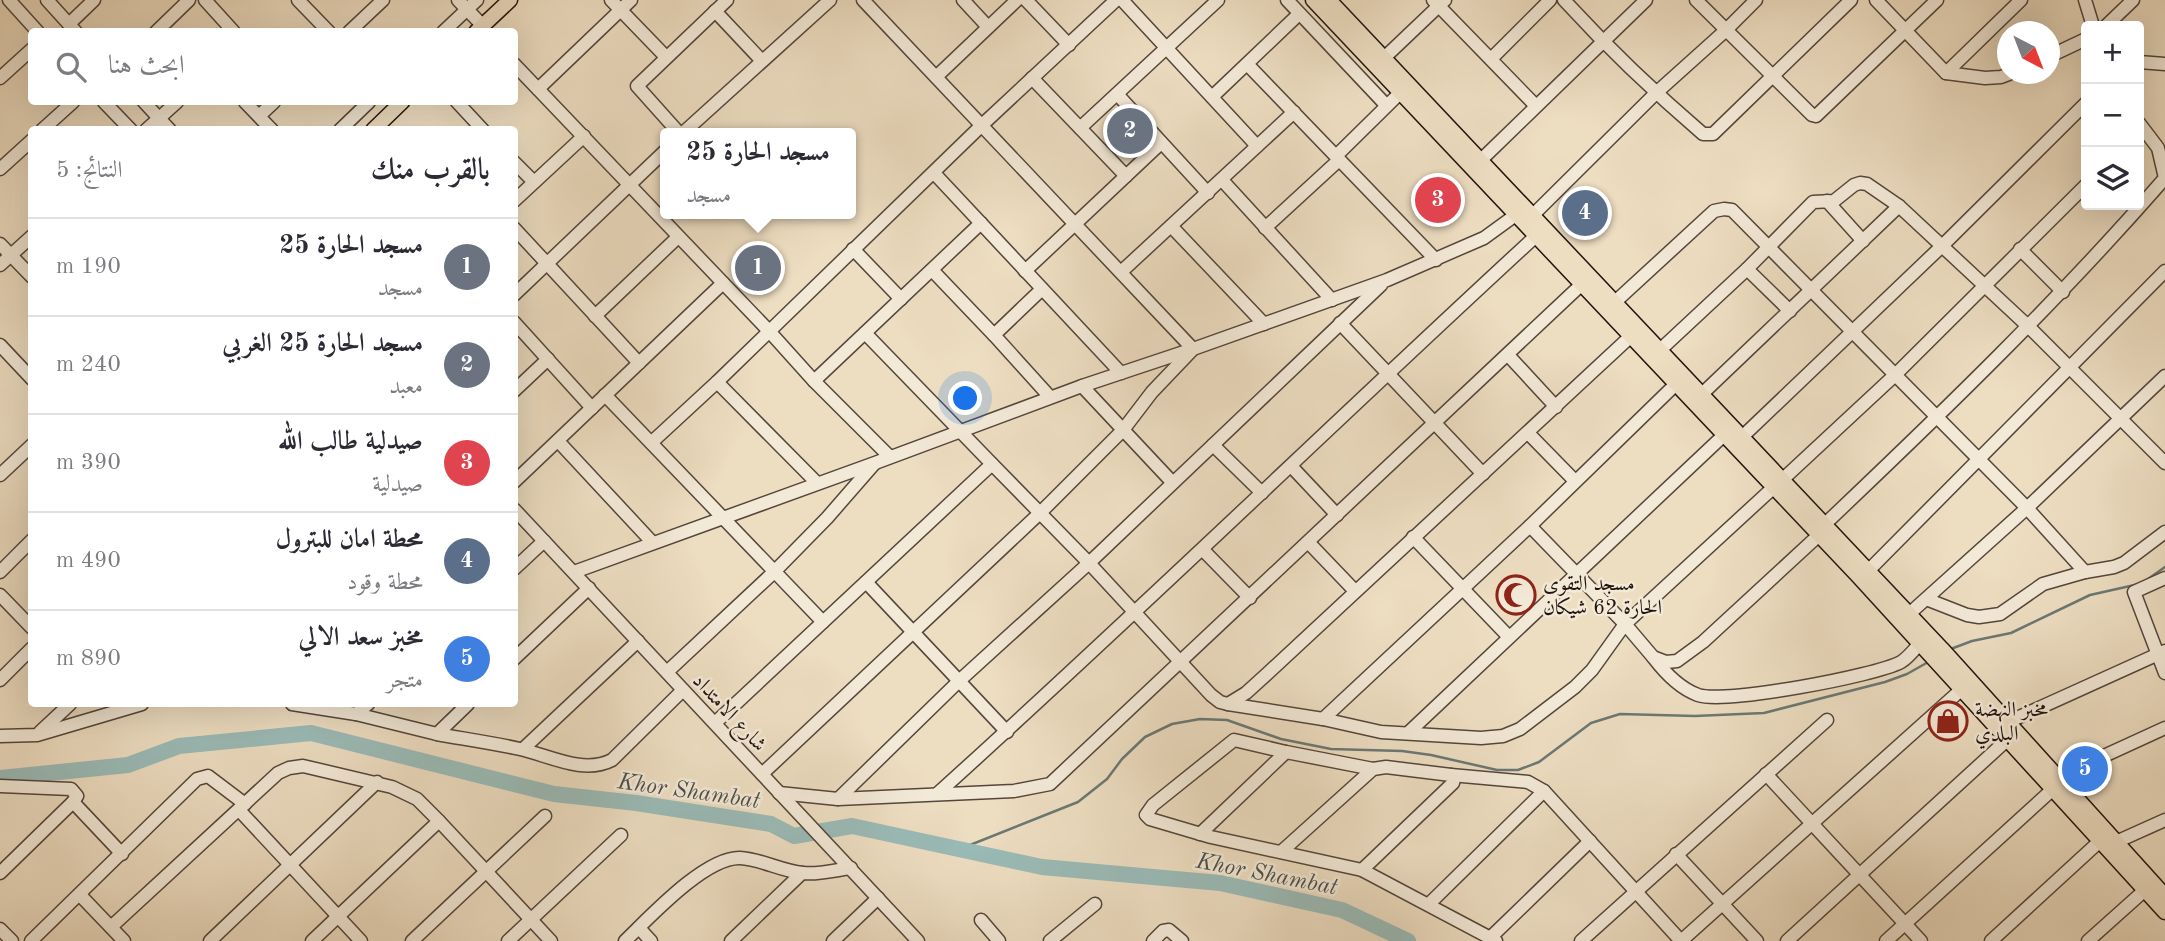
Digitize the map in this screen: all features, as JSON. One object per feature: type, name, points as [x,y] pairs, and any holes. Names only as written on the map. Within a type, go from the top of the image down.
[{"type":"main road","points":[[482,28],[510,0]]},
{"type":"main road","points":[[1313,0],[1538,235],[1724,435],[1778,484],[1920,643],[1937,652]]},
{"type":"main road","points":[[1329,0],[1702,394],[1742,438],[1778,484]]},
{"type":"main road","points":[[377,126],[395,105]]},
{"type":"main road","points":[[1821,530],[1868,571],[1909,614],[1947,663],[2008,722],[2100,841],[2165,912]]},
{"type":"main road","points":[[1947,663],[1962,689],[2008,739],[2116,842],[2165,896]]},
{"type":"street","points":[[9,0],[34,28]]},
{"type":"street","points":[[47,0],[73,28],[94,0]]},
{"type":"street","points":[[160,28],[189,0]]},
{"type":"street","points":[[205,0],[230,28]]},
{"type":"street","points":[[298,0],[325,28]]},
{"type":"street","points":[[353,28],[383,0]]},
{"type":"street","points":[[538,89],[616,5],[631,0]]},
{"type":"street","points":[[676,128],[637,86],[727,0]]},
{"type":"street","points":[[687,128],[830,0]]},
{"type":"street","points":[[863,0],[1193,349]]},
{"type":"street","points":[[963,0],[988,27]]},
{"type":"street","points":[[936,77],[1017,0]]},
{"type":"street","points":[[1026,0],[1069,45]]},
{"type":"street","points":[[652,442],[1116,0]]},
{"type":"street","points":[[1122,0],[1257,146]]},
{"type":"street","points":[[1080,128],[1218,0]]},
{"type":"street","points":[[1286,0],[1386,105]]},
{"type":"street","points":[[1491,60],[1550,0]]},
{"type":"street","points":[[1564,0],[1602,42],[1656,93],[1707,135],[1713,134],[1851,0]]},
{"type":"street","points":[[1481,160],[1646,0]]},
{"type":"street","points":[[1696,0],[1771,76],[1816,116],[1937,0]]},
{"type":"street","points":[[1533,215],[1656,93],[1756,0]]},
{"type":"street","points":[[1876,0],[1946,73],[1997,77]]},
{"type":"street","points":[[1946,73],[2021,0]]},
{"type":"street","points":[[2085,0],[2092,21]]},
{"type":"street","points":[[2111,21],[2133,0]]},
{"type":"street","points":[[1384,58],[1439,2],[1536,106]]},
{"type":"street","points":[[446,28],[467,3],[480,28]]},
{"type":"street","points":[[616,5],[666,57]]},
{"type":"street","points":[[715,10],[762,61]]},
{"type":"street","points":[[1212,97],[1299,14]]},
{"type":"street","points":[[2060,51],[2081,42]]},
{"type":"street","points":[[0,78],[28,53]]},
{"type":"street","points":[[2144,62],[2165,64]]},
{"type":"street","points":[[1247,64],[1436,260]]},
{"type":"street","points":[[518,68],[660,218]]},
{"type":"street","points":[[1032,78],[1126,176]]},
{"type":"street","points":[[1265,228],[1338,158],[1401,92]]},
{"type":"street","points":[[1117,94],[1208,192]]},
{"type":"street","points":[[47,126],[70,105]]},
{"type":"street","points":[[107,105],[127,126]]},
{"type":"street","points":[[147,105],[166,126]]},
{"type":"street","points":[[150,126],[174,105]]},
{"type":"street","points":[[248,105],[268,126]]},
{"type":"street","points":[[259,116],[271,105]]},
{"type":"street","points":[[344,126],[366,105]]},
{"type":"street","points":[[460,105],[479,126]]},
{"type":"street","points":[[1742,438],[2081,108]]},
{"type":"street","points":[[1121,272],[1294,113]]},
{"type":"street","points":[[1653,657],[1666,662],[1688,654],[1821,530],[2063,292],[2165,178],[2158,148],[2144,133]]},
{"type":"street","points":[[518,197],[584,136]]},
{"type":"street","points":[[1025,271],[1161,143]]},
{"type":"street","points":[[0,169],[28,144]]},
{"type":"street","points":[[518,291],[660,156]]},
{"type":"street","points":[[518,166],[534,182]]},
{"type":"street","points":[[934,173],[1121,373]]},
{"type":"street","points":[[1222,180],[1332,300]]},
{"type":"street","points":[[1660,350],[1747,269],[1813,202],[1834,201],[1854,185],[1867,184],[1899,206],[1943,245],[2165,463]]},
{"type":"street","points":[[865,333],[1041,512],[1220,702],[1323,719],[1381,732],[1503,736],[1520,729],[1575,687],[1592,670],[1625,624],[1895,375],[2081,190]]},
{"type":"street","points":[[1827,201],[1863,242]]},
{"type":"street","points":[[1702,394],[1899,206]]},
{"type":"street","points":[[1615,303],[1714,211],[1732,210],[2027,508],[2085,572]]},
{"type":"street","points":[[574,572],[1050,397],[1387,280],[1484,238],[1517,214]]},
{"type":"street","points":[[661,219],[814,381],[890,457]]},
{"type":"street","points":[[814,381],[981,223]]},
{"type":"street","points":[[1171,226],[1264,324]]},
{"type":"street","points":[[518,232],[639,363]]},
{"type":"street","points":[[937,794],[1203,550],[1388,373],[1538,235]]},
{"type":"street","points":[[596,316],[678,237]]},
{"type":"street","points":[[0,265],[28,240]]},
{"type":"street","points":[[0,244],[28,273]]},
{"type":"street","points":[[2020,249],[2063,292]]},
{"type":"street","points":[[853,250],[901,299]]},
{"type":"street","points":[[1747,269],[1790,311]]},
{"type":"street","points":[[932,270],[1050,397]]},
{"type":"street","points":[[1868,571],[2165,271]]},
{"type":"street","points":[[838,799],[959,681],[1089,563],[1387,280]]},
{"type":"street","points":[[518,478],[723,283]]},
{"type":"street","points":[[780,794],[838,799],[1014,791],[1050,784],[1582,284]]},
{"type":"street","points":[[994,335],[1042,289]]},
{"type":"street","points":[[1340,323],[1483,474]]},
{"type":"street","points":[[518,326],[592,408]]},
{"type":"street","points":[[1228,704],[1255,685],[1631,336]]},
{"type":"street","points":[[761,774],[1041,512],[1123,430],[1152,392],[1193,349]]},
{"type":"street","points":[[3,353],[28,375]]},
{"type":"street","points":[[1508,355],[1556,407]]},
{"type":"street","points":[[518,387],[548,359]]},
{"type":"street","points":[[1909,614],[2027,508],[2165,376]]},
{"type":"street","points":[[718,382],[817,483]]},
{"type":"street","points":[[1323,719],[1530,527],[1676,384]]},
{"type":"street","points":[[1082,386],[1172,482]]},
{"type":"street","points":[[605,395],[822,622]]},
{"type":"street","points":[[1528,433],[1575,481]]},
{"type":"street","points":[[1408,733],[1724,435]]},
{"type":"street","points":[[558,441],[652,542]]},
{"type":"street","points":[[1213,445],[1262,493]]},
{"type":"street","points":[[0,475],[28,449]]},
{"type":"street","points":[[667,672],[774,572],[827,518],[874,463]]},
{"type":"street","points":[[715,723],[992,464]]},
{"type":"street","points":[[1291,466],[1338,515]]},
{"type":"street","name":"شارع الامتداد","points":[[518,513],[918,941]]},
{"type":"street","points":[[1530,527],[1625,624],[1664,672],[1681,686],[1700,696],[1729,697],[1791,689],[1874,671],[1900,662],[1920,643]]},
{"type":"street","points":[[1926,599],[1967,615],[1989,617],[2012,608],[2043,584],[2124,563],[2165,532]]},
{"type":"street","points":[[1413,537],[1509,637]]},
{"type":"street","points":[[518,565],[544,541]]},
{"type":"street","points":[[1308,542],[1355,591]]},
{"type":"street","points":[[0,572],[28,544]]},
{"type":"street","points":[[1203,550],[1250,598]]},
{"type":"street","points":[[2165,579],[2134,592],[2161,652],[2165,673]]},
{"type":"street","points":[[866,582],[1007,732]]},
{"type":"street","points":[[518,655],[589,588]]},
{"type":"street","points":[[0,595],[28,624]]},
{"type":"street","points":[[523,749],[638,641]]},
{"type":"street","points":[[0,680],[28,652]]},
{"type":"street","points":[[2008,722],[2161,652]]},
{"type":"street","points":[[1590,841],[1493,940],[1362,870],[1200,834],[1150,819],[1146,815],[1148,810],[1234,740],[1373,769],[1386,767],[1528,782],[1544,791],[1590,841],[1635,891],[1681,941],[1962,689]]},
{"type":"street","points":[[311,707],[523,749],[579,764],[604,764],[683,690]]},
{"type":"street","points":[[37,735],[67,707]]},
{"type":"street","points":[[0,736],[37,735],[132,707]]},
{"type":"street","points":[[356,714],[364,707]]},
{"type":"street","points":[[438,734],[465,707]]},
{"type":"street","points":[[1581,941],[1827,720]]},
{"type":"street","points":[[1886,941],[2056,783],[2165,728]]},
{"type":"street","points":[[1787,941],[2008,739]]},
{"type":"street","points":[[1200,834],[1286,752]]},
{"type":"street","points":[[111,927],[278,773],[303,766],[377,782],[417,799],[551,941]]},
{"type":"street","points":[[1282,852],[1373,769]]},
{"type":"street","points":[[1766,774],[1921,941]]},
{"type":"street","points":[[1362,870],[1453,783],[1451,775]]},
{"type":"street","points":[[31,941],[197,779],[208,776],[242,807],[291,866],[361,941]]},
{"type":"street","points":[[210,941],[377,782]]},
{"type":"street","points":[[0,786],[71,789],[77,794],[73,802],[0,873]]},
{"type":"street","points":[[1429,904],[1544,791]]},
{"type":"street","points":[[73,802],[122,854]]},
{"type":"street","points":[[412,941],[545,817]]},
{"type":"street","points":[[2116,842],[2165,820]]},
{"type":"street","points":[[312,941],[439,821]]},
{"type":"street","points":[[508,941],[621,835]]},
{"type":"street","points":[[1991,941],[2100,841]]},
{"type":"street","points":[[1676,853],[1757,941]]},
{"type":"street","points":[[625,941],[695,878],[716,863],[728,859],[752,859],[802,873],[847,864]]},
{"type":"street","points":[[731,941],[802,873]]},
{"type":"street","points":[[2088,941],[2144,890]]},
{"type":"street","points":[[80,895],[124,941]]},
{"type":"street","points":[[833,941],[878,898]]},
{"type":"street","points":[[1051,941],[1095,904]]},
{"type":"street","points":[[981,920],[999,941]]},
{"type":"street","points":[[639,928],[651,941]]},
{"type":"street","points":[[0,929],[12,941]]},
{"type":"street","points":[[1153,941],[1163,931],[1169,930],[1182,941]]},
{"type":"waterway","points":[[2148,579],[2165,567]]},
{"type":"waterway","points":[[1948,650],[1972,641],[2011,633],[2090,595],[2139,584]]},
{"type":"waterway","points":[[960,849],[1078,802],[1107,779],[1122,759],[1145,737],[1172,724],[1200,719],[1227,720],[1281,739],[1331,749],[1402,751],[1497,770],[1518,770],[1539,762],[1591,723],[1620,714],[1695,716],[1764,713],[1885,682],[1930,661]]},
{"type":"waterway","name":"Khor Shambat","points":[[0,778],[128,765],[179,746],[311,733],[554,794],[636,803],[771,824],[794,836],[852,826],[1042,867],[1220,883],[1342,910],[1408,941]]},
{"type":"place","name":"مسجد الحارة 25 الغربي","points":[[1130,131]]},
{"type":"place","name":"صيدلية طالب الله","points":[[1438,200]]},
{"type":"place","name":"محطة امان للبترول","points":[[1585,213]]},
{"type":"place","name":"مسجد الحارة 25","points":[[758,268]]},
{"type":"place","name":"مسجد التقوى الحارة 62 شيكان","points":[[1516,595]]},
{"type":"place","name":"مخبز النهضة البلدي","points":[[1948,721]]},
{"type":"place","name":"مخبز سعد الالي","points":[[2085,769]]}]
